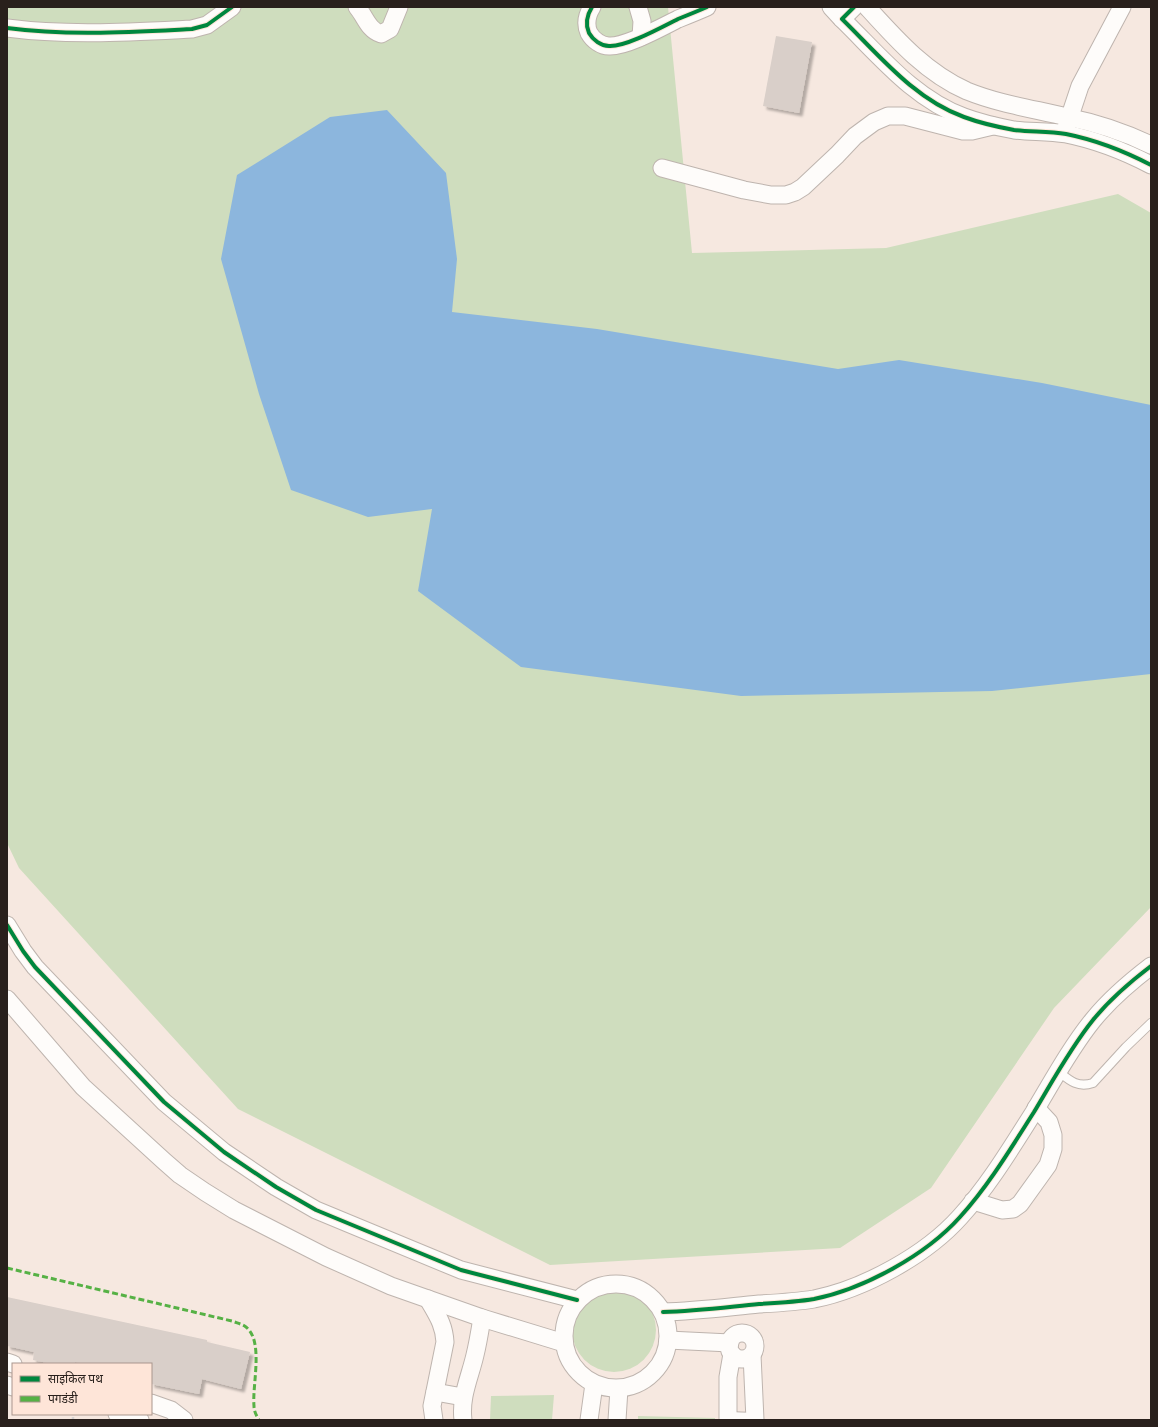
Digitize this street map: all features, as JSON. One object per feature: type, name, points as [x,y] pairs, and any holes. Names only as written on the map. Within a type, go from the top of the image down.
[{"type":"street","points":[[7,28],[47,32],[88,33],[192,29],[207,25],[232,7]]},
{"type":"street","points":[[357,7],[371,28],[375,32],[381,34],[390,29],[398,7]]},
{"type":"street","points":[[592,7],[586,21],[590,35],[595,41],[609,46],[617,45],[641,37],[705,7]]},
{"type":"street","points":[[638,7],[642,21],[641,37]]},
{"type":"street","points":[[867,7],[895,38],[918,60],[947,80],[967,90],[998,101],[1113,128],[1151,145]]},
{"type":"street","points":[[1065,134],[1080,86],[1122,7]]},
{"type":"street","points":[[842,11],[912,87],[950,111],[964,117],[1014,130],[1065,134],[1112,147],[1151,165]]},
{"type":"street","points":[[662,168],[744,190],[771,195],[786,194],[795,192],[802,187],[856,136],[874,122],[888,116],[906,116],[963,131],[972,131],[994,125]]},
{"type":"street","points":[[7,925],[35,967],[164,1102],[224,1152],[276,1187],[316,1210],[461,1270],[577,1300]]},
{"type":"street","points":[[664,1312],[686,1312],[813,1299],[843,1291],[880,1276],[916,1253],[945,1232],[960,1217],[997,1170],[1092,1021],[1120,990],[1151,966]]},
{"type":"street","points":[[7,999],[83,1087],[124,1126],[180,1175],[234,1210],[326,1257],[391,1286],[482,1318],[564,1343]]},
{"type":"street","points":[[973,1201],[1002,1210],[1013,1209],[1020,1204],[1048,1165],[1053,1149],[1053,1135],[1049,1122],[1036,1108]]},
{"type":"street","points":[[611,1283],[632,1286],[650,1296],[664,1312],[669,1331],[667,1350],[657,1369],[640,1383],[619,1389],[606,1388],[594,1384],[580,1374],[569,1360],[564,1343],[566,1322],[577,1300],[591,1290],[611,1283]]},
{"type":"street","points":[[428,1299],[440,1320],[444,1332],[444,1342],[432,1406],[434,1420]]},
{"type":"street","points":[[463,1420],[463,1397],[475,1356],[482,1318]]},
{"type":"street","points":[[728,1418],[728,1377],[733,1337],[738,1333],[745,1333],[751,1336],[755,1342],[755,1349],[752,1355],[755,1419]]},
{"type":"street","points":[[668,1340],[731,1349],[739,1359],[746,1359],[752,1355]]},
{"type":"street","points":[[589,1420],[594,1384]]},
{"type":"street","points":[[617,1420],[619,1389]]},
{"type":"street","points":[[435,1392],[463,1397]]},
{"type":"street","points":[[152,1403],[171,1410],[179,1419]]},
{"type":"street","points":[[121,1415],[140,1420]]},
{"type":"lane","points":[[1059,1072],[1072,1083],[1086,1085],[1093,1083],[1126,1047],[1151,1023]]},
{"type":"lane","points":[[728,1418],[755,1419]]},
{"type":"green space","points":[[7,7],[668,7],[692,253],[886,248],[1118,194],[1151,213],[1151,907],[1054,1008],[931,1188],[840,1248],[550,1265],[238,1109],[19,868],[7,843]]},
{"type":"green space","points":[[614,1288],[630,1291],[644,1300],[653,1314],[656,1330],[653,1346],[644,1360],[630,1369],[614,1372],[598,1369],[584,1360],[575,1346],[572,1330],[575,1314],[584,1300],[598,1291]]},
{"type":"green space","points":[[554,1395],[552,1420],[490,1420],[491,1396]]},
{"type":"green space","points":[[638,1416],[715,1418],[715,1420],[638,1420]]},
{"type":"water","points":[[387,110],[446,173],[457,259],[452,312],[597,329],[838,369],[899,360],[1042,383],[1151,405],[1151,674],[992,691],[741,696],[521,667],[418,591],[432,509],[368,517],[291,490],[259,394],[221,259],[237,175],[330,117]]},
{"type":"building","points":[[776,36],[812,42],[799,113],[763,106]]},
{"type":"building","points":[[7,1297],[207,1340],[207,1342],[250,1352],[241,1389],[202,1379],[199,1394],[152,1384],[152,1363],[47,1363],[33,1360],[34,1352],[7,1346]]},
{"type":"marked path","points":[[7,1268],[232,1321],[246,1327],[255,1342],[256,1364],[254,1408],[259,1420]]},
{"type":"cycle path","points":[[7,28],[76,33],[192,29],[207,25],[232,7]]},
{"type":"cycle path","points":[[592,7],[587,20],[589,33],[598,42],[609,46],[634,40],[707,7]]},
{"type":"cycle path","points":[[854,7],[842,19],[913,88],[946,109],[964,117],[1002,128],[1020,131],[1060,133],[1088,139],[1131,155],[1151,165]]},
{"type":"cycle path","points":[[7,925],[35,967],[164,1102],[224,1152],[276,1187],[316,1210],[461,1270],[577,1300]]},
{"type":"cycle path","points":[[663,1312],[814,1299],[833,1294],[873,1279],[912,1257],[946,1231],[971,1205],[1008,1153],[1069,1053],[1085,1030],[1120,991],[1151,966]]}]
